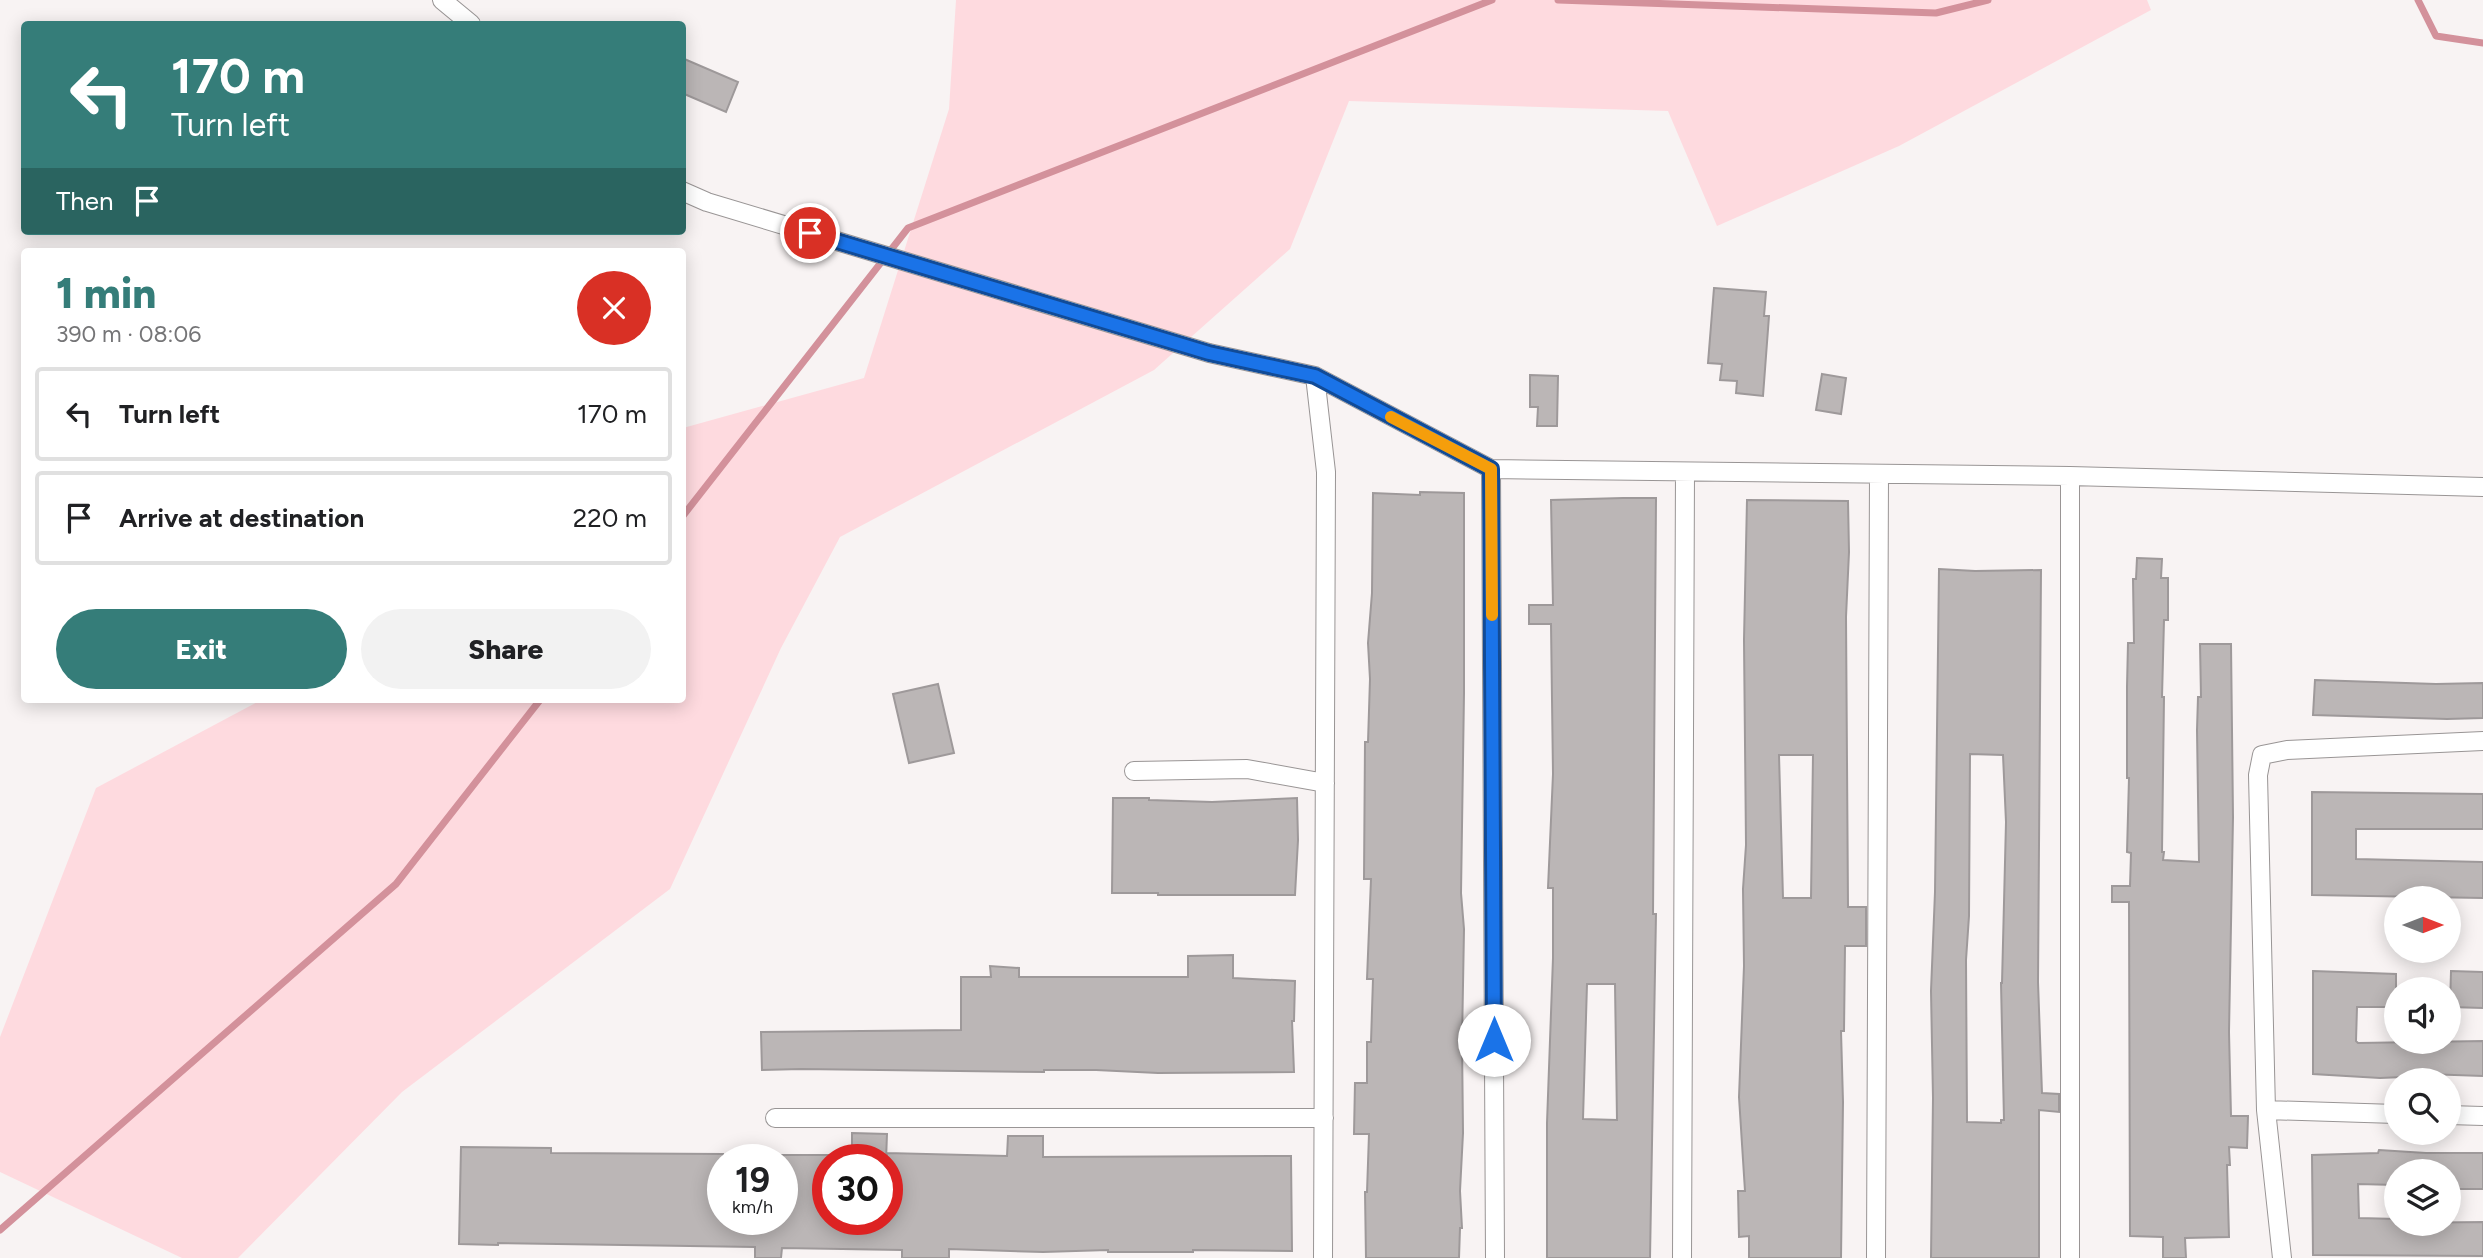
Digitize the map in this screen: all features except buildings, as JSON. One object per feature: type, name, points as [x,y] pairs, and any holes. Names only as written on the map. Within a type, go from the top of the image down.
[{"type":"street","points":[[442,0],[467,21]]},
{"type":"street","points":[[686,193],[707,202],[1209,353],[1315,376],[1491,469],[2070,476],[2483,488]]},
{"type":"street","points":[[1315,376],[1326,472],[1323,1258]]},
{"type":"street","points":[[1491,469],[1495,1258]]},
{"type":"street","points":[[1682,1258],[1685,472]]},
{"type":"street","points":[[1876,1258],[1879,474]]},
{"type":"street","points":[[2070,476],[2070,1258]]},
{"type":"street","points":[[2282,1258],[2266,1110],[2258,775],[2262,755],[2287,750],[2483,741]]},
{"type":"street","points":[[1134,771],[1247,769],[1325,783]]},
{"type":"street","points":[[2266,1110],[2384,1114]]},
{"type":"street","points":[[2461,1115],[2483,1116]]},
{"type":"street","points":[[775,1118],[1324,1118]]},
{"type":"shaded area","points":[[956,0],[2147,0],[2151,10],[1899,146],[1717,226],[1668,111],[1349,101],[1290,249],[1154,370],[840,537],[781,648],[670,889],[402,1092],[238,1258],[182,1258],[0,1172],[0,1037],[96,788],[255,703],[686,703],[686,427],[864,378],[949,109]]},
{"type":"waterway","points":[[686,512],[908,228],[1492,0]]},
{"type":"waterway","points":[[1558,0],[1936,13],[1988,0]]},
{"type":"waterway","points":[[2418,0],[2436,36],[2483,43]]},
{"type":"waterway","points":[[0,1230],[396,884],[538,703]]},
{"type":"slow traffic","points":[[1391,417],[1491,469],[1492,615]]},
{"type":"route","points":[[810,233],[1209,353],[1315,376],[1491,469],[1494,1040]]}]
